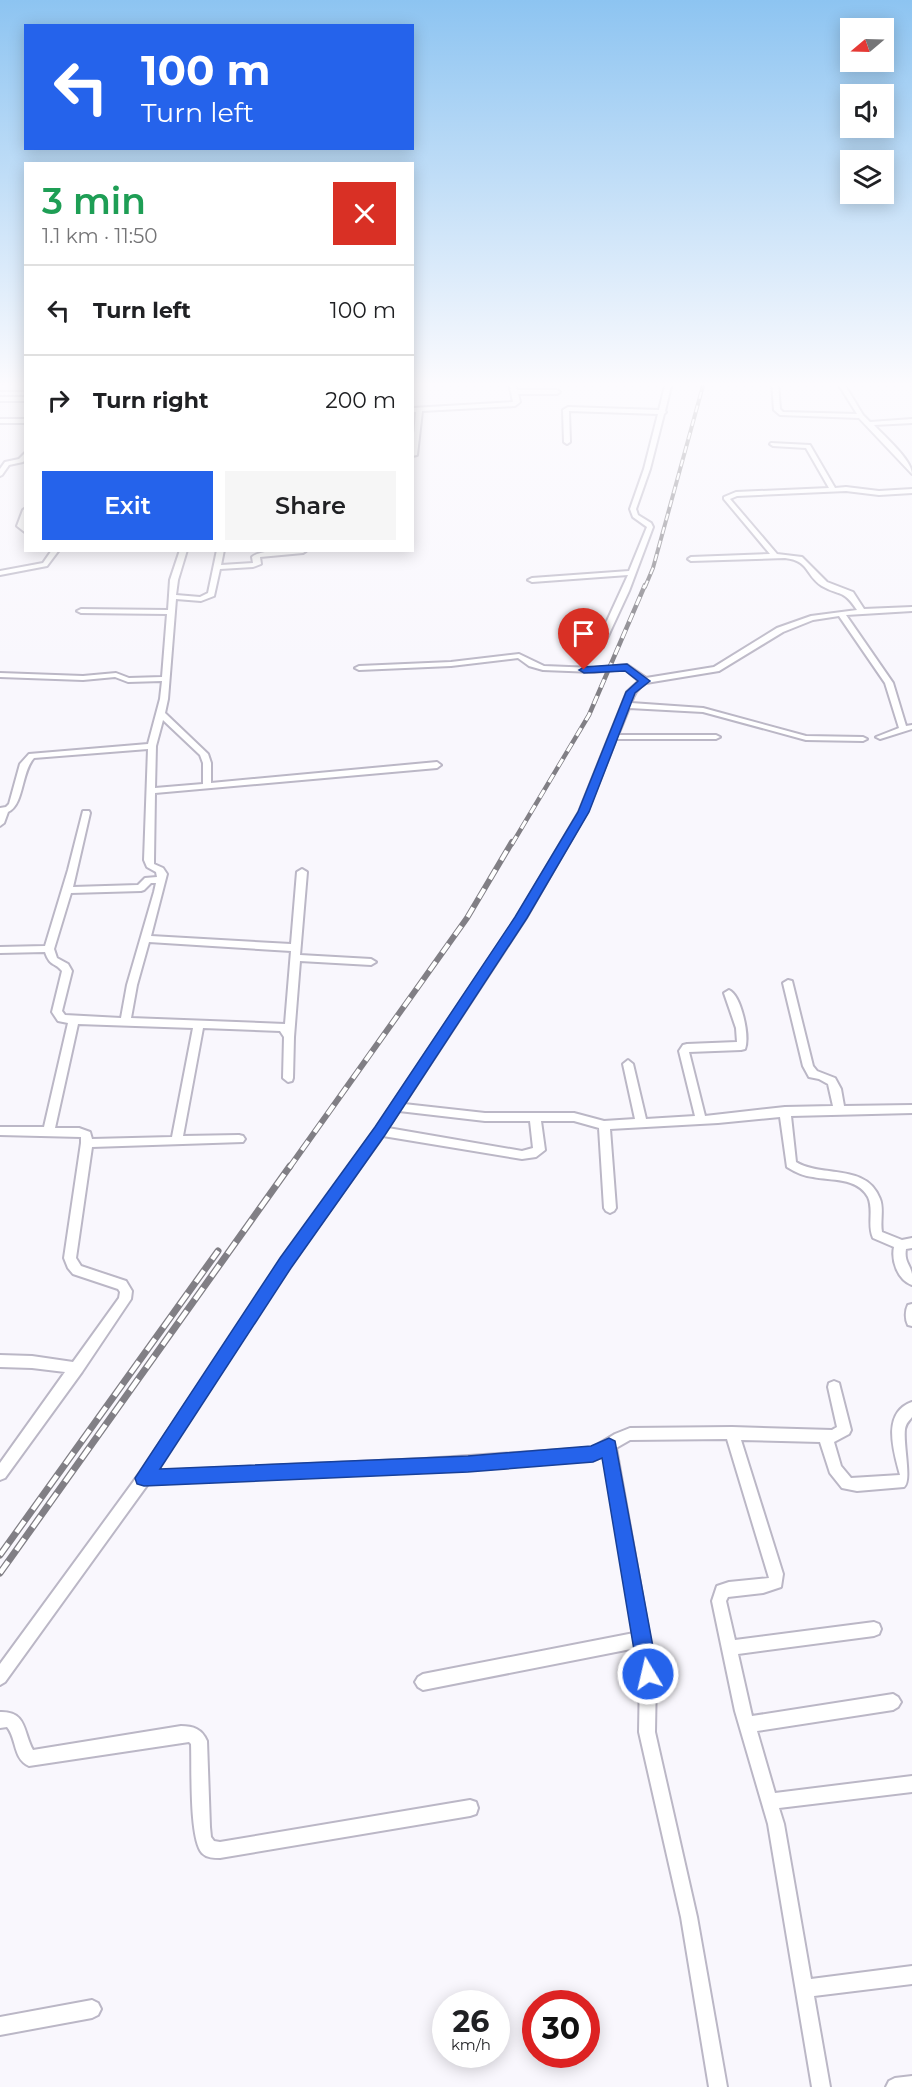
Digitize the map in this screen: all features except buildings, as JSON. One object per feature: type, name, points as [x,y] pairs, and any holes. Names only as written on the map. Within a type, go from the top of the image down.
[{"type":"street","points":[[599,647],[650,527],[649,524],[635,516],[633,509],[643,479]]},
{"type":"street","points":[[827,479],[833,490]]},
{"type":"street","points":[[775,556],[726,498],[736,494],[833,490],[888,493],[912,491]]},
{"type":"street","points":[[24,515],[20,526],[24,529]]},
{"type":"street","points":[[0,573],[45,565],[55,552]]},
{"type":"street","points":[[126,1021],[128,1000],[147,939],[162,874],[160,870],[150,865],[148,860],[152,747],[161,714],[175,574],[183,552]]},
{"type":"street","points":[[172,597],[208,597],[211,594],[221,552]]},
{"type":"street","points":[[218,567],[253,565],[257,564],[255,557],[258,555],[292,552]]},
{"type":"street","points":[[690,559],[795,556],[803,560],[824,584],[850,594],[862,612]]},
{"type":"street","points":[[532,580],[632,573]]},
{"type":"street","points":[[0,1677],[144,1478],[286,1263],[380,1131],[521,918],[583,812],[631,692],[645,681],[716,669],[796,622],[841,613],[912,609]]},
{"type":"street","points":[[81,611],[171,612]]},
{"type":"street","points":[[841,613],[889,683],[907,728],[880,737]]},
{"type":"street","points":[[358,668],[451,664],[519,656],[543,668],[601,670],[627,667],[645,681]]},
{"type":"street","points":[[0,675],[83,678],[116,675],[128,680],[165,679]]},
{"type":"street","points":[[626,705],[703,710],[806,738],[863,739]]},
{"type":"street","points":[[161,714],[204,754],[207,763],[207,785]]},
{"type":"street","points":[[614,737],[716,737]]},
{"type":"street","points":[[0,823],[2,811],[9,809],[13,804],[24,764],[32,756],[152,747]]},
{"type":"street","points":[[151,791],[437,765]]},
{"type":"street","points":[[86,813],[68,890],[49,949],[53,960],[64,966],[67,971],[57,1012],[62,1018],[283,1027],[290,1037]]},
{"type":"street","points":[[288,1078],[302,872]]},
{"type":"street","points":[[68,890],[141,888],[147,880],[161,880]]},
{"type":"street","points":[[147,939],[371,962]]},
{"type":"street","points":[[0,950],[49,949]]},
{"type":"street","points":[[788,983],[808,1066],[813,1074],[826,1075],[831,1079],[839,1109]]},
{"type":"street","points":[[701,1120],[684,1051],[687,1048],[741,1046],[742,1035],[729,993]]},
{"type":"street","points":[[48,1132],[74,1020]]},
{"type":"street","points":[[177,1141],[199,1024]]},
{"type":"street","points":[[628,1065],[641,1123]]},
{"type":"street","points":[[396,1107],[485,1117],[574,1117],[604,1125],[701,1120],[785,1111],[912,1109]]},
{"type":"street","points":[[785,1111],[790,1164],[800,1170],[851,1178],[867,1186],[876,1202],[877,1235],[906,1244]]},
{"type":"street","points":[[380,1131],[522,1155],[532,1154],[539,1150],[534,1117]]},
{"type":"street","points":[[604,1125],[610,1208]]},
{"type":"street","points":[[0,1131],[79,1132],[86,1135],[87,1143],[70,1258],[77,1270],[122,1285],[126,1291],[125,1299],[0,1474]]},
{"type":"street","points":[[87,1143],[239,1139]]},
{"type":"street","points":[[906,1244],[898,1251],[899,1262],[912,1280]]},
{"type":"street","points":[[912,1309],[912,1321]]},
{"type":"street","points":[[0,1361],[32,1362],[77,1368]]},
{"type":"street","points":[[144,1478],[468,1464],[593,1454],[622,1436],[630,1434],[732,1433],[834,1436],[844,1431],[834,1387]]},
{"type":"street","points":[[825,1435],[836,1469],[847,1484],[904,1481],[907,1476],[897,1428],[906,1420],[912,1408]]},
{"type":"street","points":[[732,1433],[776,1574],[776,1582],[768,1586],[732,1588],[722,1592],[719,1601],[747,1725],[771,1801],[821,2087]]},
{"type":"street","points":[[609,1446],[648,1674],[647,1732],[689,1917],[718,2087]]},
{"type":"street","points":[[728,1648],[874,1629]]},
{"type":"street","points":[[423,1682],[643,1639]]},
{"type":"street","points":[[747,1725],[893,1702]]},
{"type":"street","points":[[0,1720],[6,1719],[14,1722],[20,1730],[23,1752],[29,1758],[192,1734],[199,1741],[203,1839],[209,1849],[220,1850],[470,1808]]},
{"type":"street","points":[[771,1801],[912,1784]]},
{"type":"street","points":[[804,1989],[912,1975]]},
{"type":"street","points":[[0,2026],[92,2009]]},
{"type":"street","points":[[895,2087],[912,2085]]},
{"type":"railway","points":[[645,587],[653,568],[677,479]]},
{"type":"railway","points":[[512,844],[589,715],[645,585]]},
{"type":"railway","points":[[289,1168],[467,918],[512,842]]},
{"type":"railway","points":[[0,1573],[290,1166]]},
{"type":"railway","points":[[0,1555],[218,1251]]},
{"type":"route","points":[[584,670],[627,667],[645,681],[631,692],[597,782],[566,844],[478,985],[380,1131],[286,1263],[144,1478],[468,1464],[593,1454],[609,1446],[648,1674]]}]
